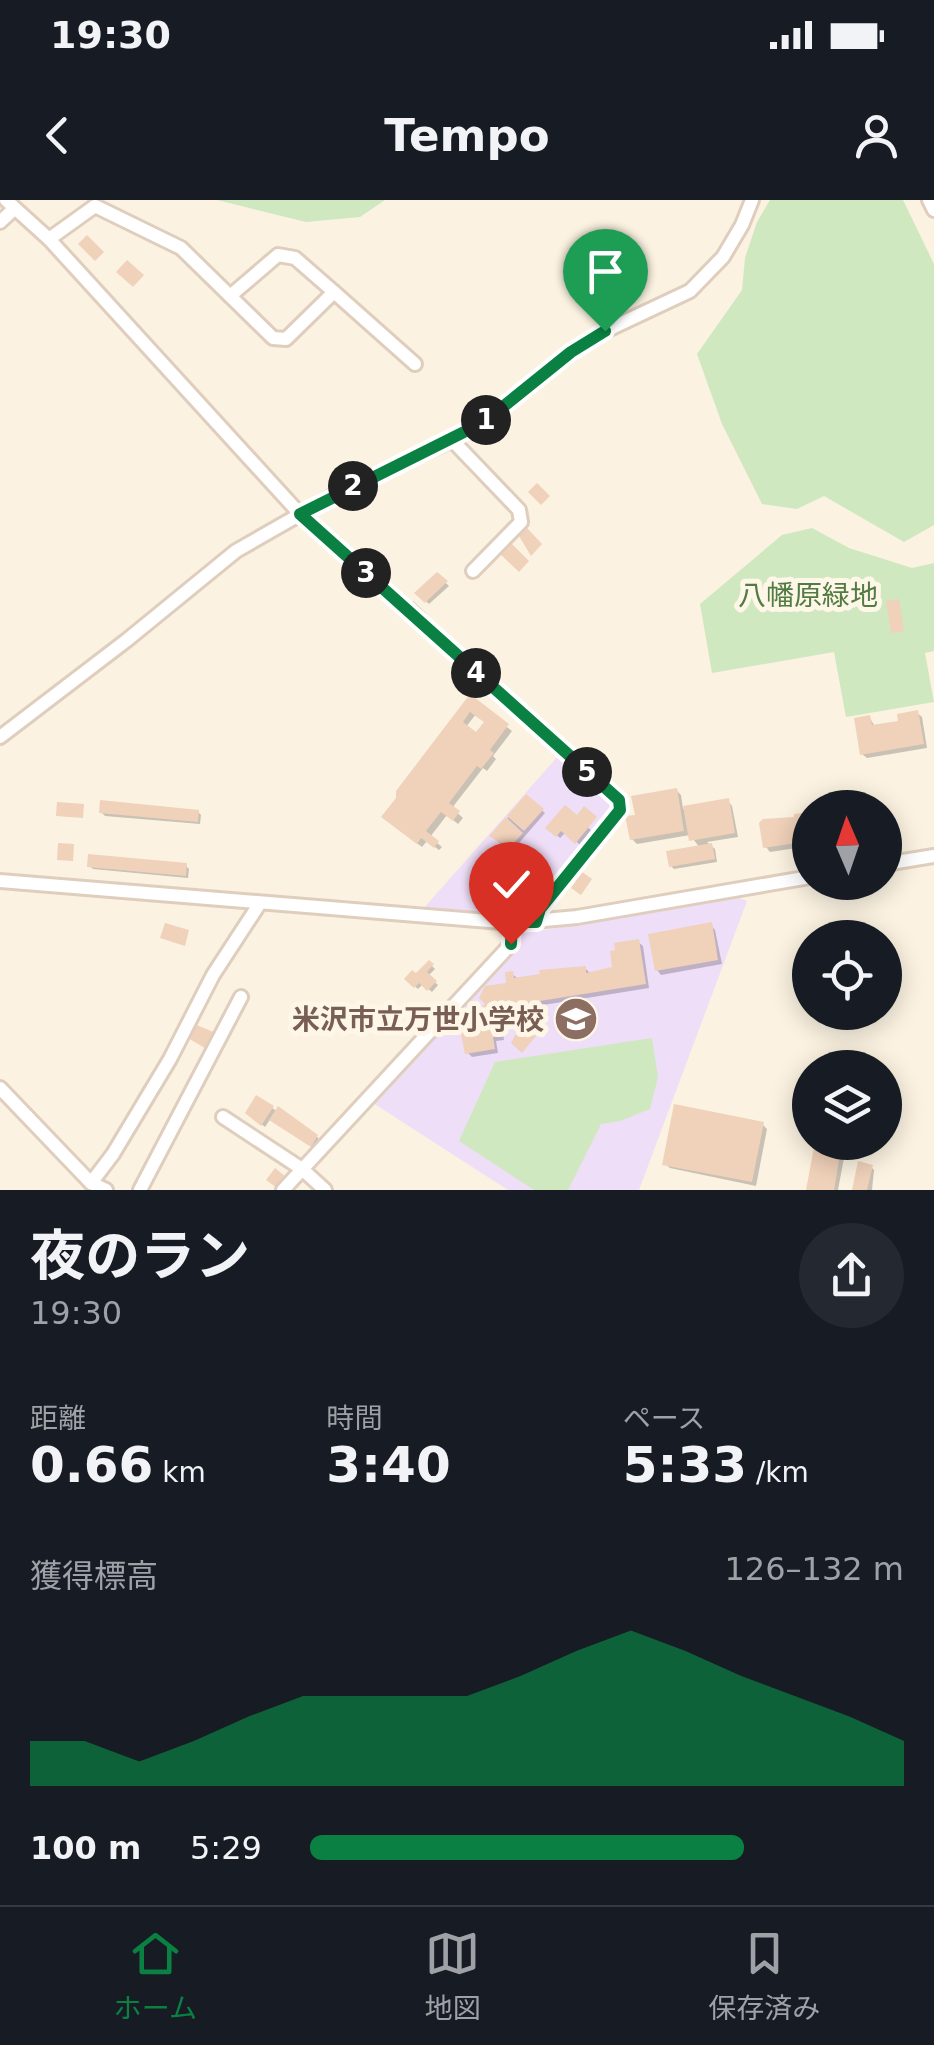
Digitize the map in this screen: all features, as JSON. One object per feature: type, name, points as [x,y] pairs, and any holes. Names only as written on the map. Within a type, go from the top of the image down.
[{"type":"street","points":[[0,737],[236,551],[341,491],[484,422],[571,352],[690,290],[722,257],[752,200]]},
{"type":"street","points":[[929,200],[934,210]]},
{"type":"street","points":[[0,222],[10,204],[49,239],[300,514],[619,800],[620,810],[540,909],[536,922]]},
{"type":"street","points":[[49,239],[95,206],[182,248],[273,338],[286,338],[334,292]]},
{"type":"street","points":[[230,296],[278,255],[295,258],[415,364]]},
{"type":"street","points":[[452,440],[520,510],[522,522],[473,571]]},
{"type":"street","points":[[902,861],[934,856]]},
{"type":"street","points":[[0,882],[536,922],[792,880]]},
{"type":"street","points":[[92,1182],[142,1106],[213,976],[260,903]]},
{"type":"street","points":[[283,1190],[511,944],[512,922]]},
{"type":"street","points":[[140,1190],[242,997]]},
{"type":"street","points":[[0,1088],[92,1182],[106,1190]]},
{"type":"street","points":[[223,1117],[302,1169],[325,1190]]},
{"type":"shaded area","points":[[559,755],[616,807],[536,909],[525,915],[423,909]]},
{"type":"shaded area","name":"米沢市立万世小学校","points":[[739,898],[747,901],[639,1190],[508,1190],[373,1103],[513,946],[514,935]]},
{"type":"green space","points":[[217,200],[385,200],[360,217],[306,222]]},
{"type":"green space","points":[[770,200],[903,200],[934,264],[934,525],[904,542],[824,496],[797,509],[762,504],[722,424],[697,354],[742,290],[745,258],[757,222]]},
{"type":"green space","name":"八幡原緑地","points":[[812,528],[849,548],[912,568],[934,563],[934,651],[925,653],[934,702],[846,717],[834,652],[712,673],[700,604],[782,535]]},
{"type":"green space","points":[[652,1038],[658,1077],[650,1109],[601,1124],[568,1190],[534,1190],[459,1141],[495,1062]]},
{"type":"building","points":[[87,235],[104,252],[95,261],[78,244]]},
{"type":"building","points":[[127,260],[144,275],[133,287],[116,272]]},
{"type":"building","points":[[537,483],[550,496],[541,505],[528,492]]},
{"type":"building","points":[[527,528],[542,544],[531,556],[519,536]]},
{"type":"building","points":[[511,543],[529,561],[519,572],[500,554]]},
{"type":"building","points":[[437,572],[448,581],[425,603],[414,593]]},
{"type":"building","points":[[899,599],[904,631],[891,633],[886,601]]},
{"type":"building","points":[[470,694],[509,724],[490,750],[494,753],[481,769],[477,766],[449,803],[460,811],[453,821],[441,812],[426,831],[439,841],[434,848],[421,838],[417,844],[381,817],[396,798],[396,791]],"holes":[[[470,712],[484,722],[476,732],[463,722]]]},
{"type":"building","points":[[918,710],[924,744],[860,755],[854,718],[870,715],[872,725],[898,721],[897,714]]},
{"type":"building","points":[[677,788],[684,831],[630,840],[625,816],[635,815],[631,796]]},
{"type":"building","points":[[526,794],[544,809],[524,831],[507,816]]},
{"type":"building","points":[[729,798],[735,833],[689,841],[683,806]]},
{"type":"building","points":[[100,800],[199,810],[198,822],[99,813]]},
{"type":"building","points":[[57,802],[84,804],[83,818],[56,816]]},
{"type":"building","points":[[565,805],[577,815],[584,806],[597,817],[575,844],[561,831],[556,837],[545,828]]},
{"type":"building","points":[[506,817],[523,833],[509,848],[489,836]]},
{"type":"building","points":[[792,817],[792,844],[763,848],[759,823],[763,819]]},
{"type":"building","points":[[58,843],[74,844],[73,861],[57,860]]},
{"type":"building","points":[[712,843],[715,859],[669,867],[666,851]]},
{"type":"building","points":[[88,854],[187,863],[186,876],[87,867]]},
{"type":"building","points":[[582,872],[592,879],[581,895],[571,888]]},
{"type":"building","points":[[712,922],[718,960],[655,971],[648,934]]},
{"type":"building","points":[[165,923],[189,930],[185,946],[160,938]]},
{"type":"building","points":[[639,939],[646,984],[509,1006],[511,1019],[498,1021],[501,1036],[493,1037],[495,1049],[465,1054],[459,1024],[469,1010],[475,1014],[485,1004],[479,998],[485,986],[506,983],[505,972],[513,971],[514,978],[540,974],[539,970],[586,966],[586,973],[612,967],[610,951],[615,950],[614,943]]},
{"type":"building","points":[[429,960],[434,964],[427,972],[437,981],[427,991],[419,983],[414,988],[404,979]]},
{"type":"building","points":[[194,1024],[216,1033],[208,1050],[188,1038]]},
{"type":"building","points":[[521,1024],[536,1036],[522,1053],[511,1043]]},
{"type":"building","points":[[256,1095],[274,1106],[261,1126],[245,1113]]},
{"type":"building","points":[[674,1104],[764,1122],[752,1182],[662,1165]]},
{"type":"building","points":[[278,1106],[318,1135],[311,1147],[269,1120]]},
{"type":"building","points":[[812,1160],[839,1160],[834,1190],[806,1190]]},
{"type":"building","points":[[858,1161],[873,1165],[867,1190],[852,1190]]},
{"type":"building","points":[[275,1168],[286,1177],[277,1188],[266,1180]]},
{"type":"place","name":"米沢市立万世小学校","points":[[576,1019]]},
{"type":"route","points":[[511,944],[512,922],[536,922],[540,909],[620,810],[619,800],[300,514],[484,422],[571,352],[605,331]]}]
